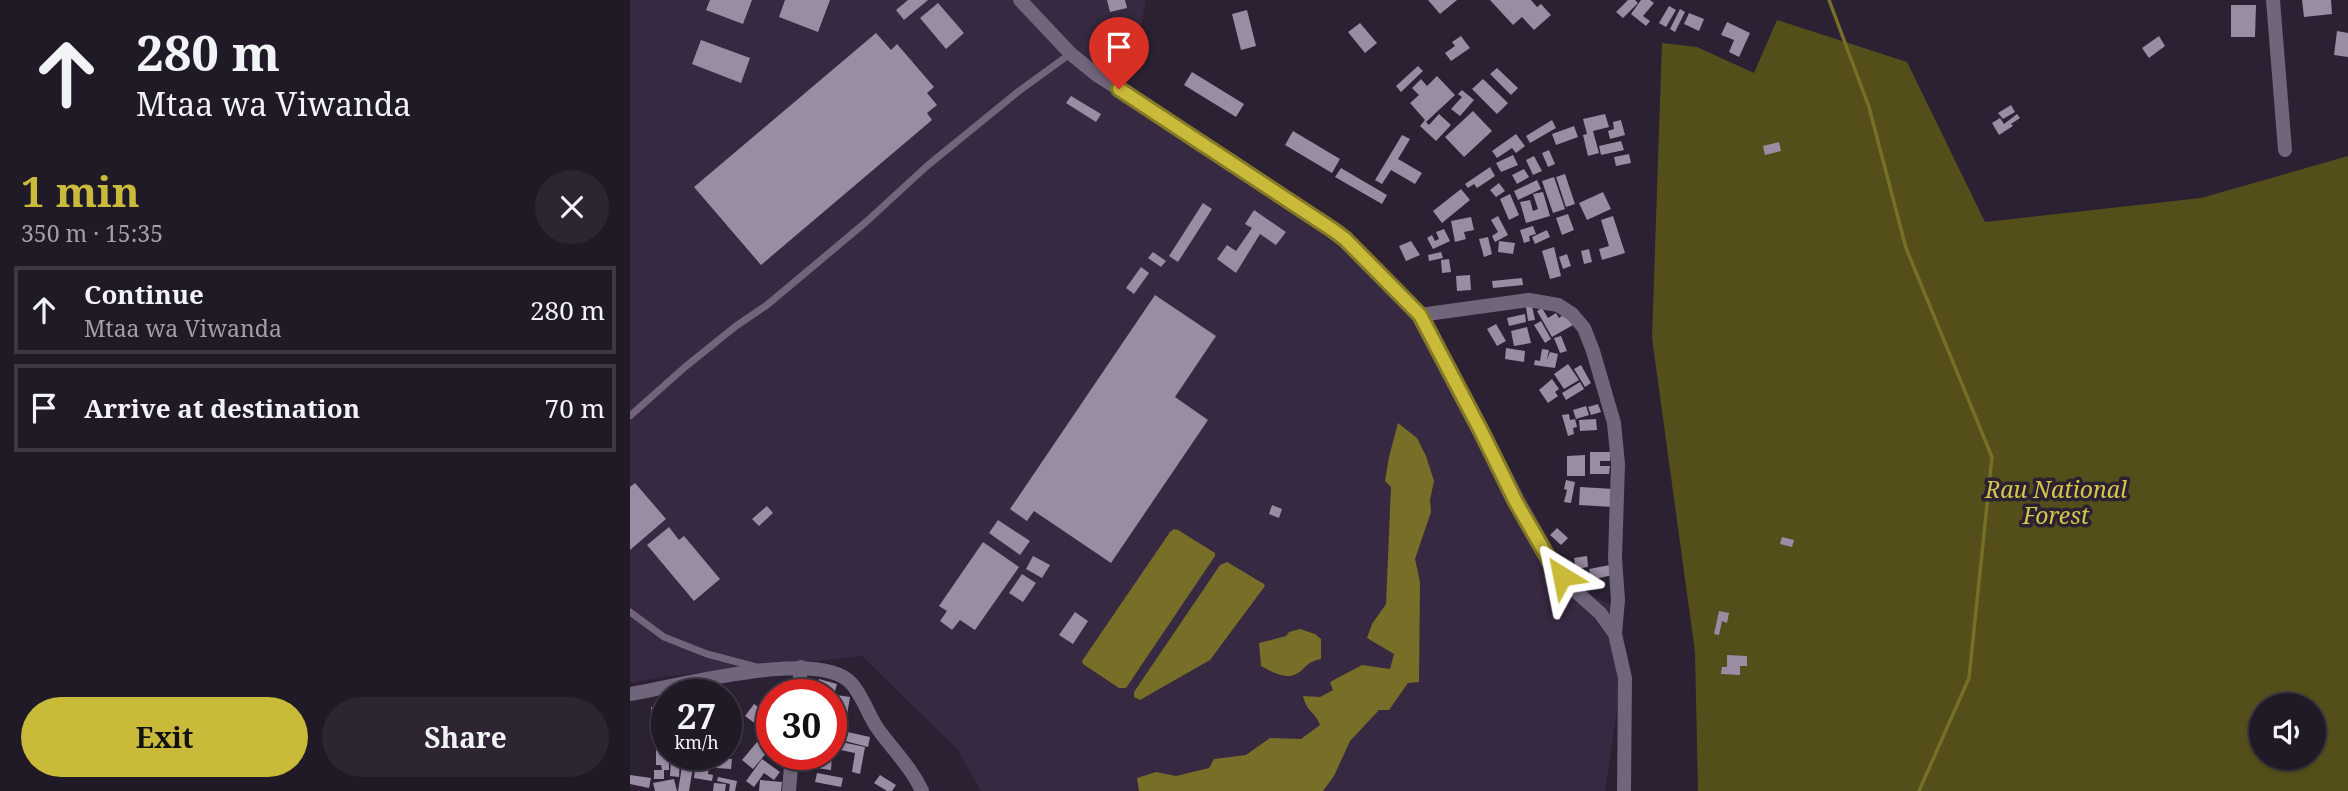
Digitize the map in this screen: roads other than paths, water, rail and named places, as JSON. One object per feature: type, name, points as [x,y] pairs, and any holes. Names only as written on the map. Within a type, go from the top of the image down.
[{"type":"street","points":[[1020,0],[1071,54],[1097,75],[1231,161],[1345,239],[1420,315],[1516,502],[1551,563],[1573,589],[1600,613],[1615,634]]},
{"type":"street","points":[[2273,0],[2286,150]]},
{"type":"street","points":[[1420,315],[1529,300],[1558,305],[1572,314],[1584,328],[1614,423],[1618,464],[1615,558],[1618,600],[1615,634],[1625,678],[1624,791]]},
{"type":"street","points":[[801,679],[802,667]]},
{"type":"street","points":[[630,694],[765,669],[802,667],[834,672],[850,681],[876,727],[906,764],[922,791]]},
{"type":"street","points":[[789,791],[791,770]]},
{"type":"lane","points":[[630,416],[685,367],[767,305],[866,222],[927,166],[1019,91],[1071,54]]},
{"type":"lane","points":[[630,612],[664,637],[707,654],[765,669]]},
{"type":"waterway","points":[[1829,0],[1869,107],[1906,248],[1992,457],[1969,678],[1919,791]]},
{"type":"park label","name":"Rau National Forest","points":[[2056,503]]}]
